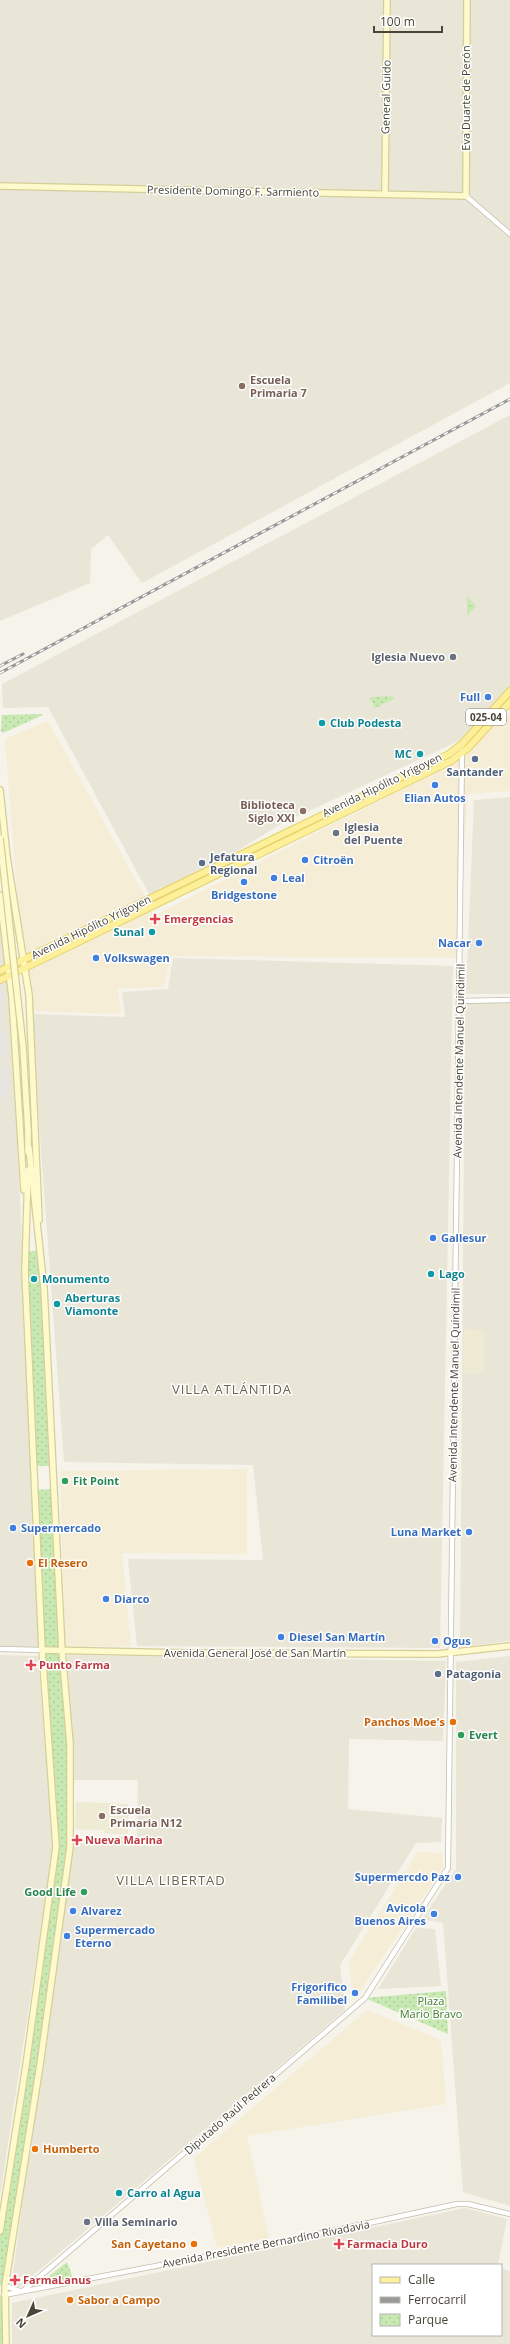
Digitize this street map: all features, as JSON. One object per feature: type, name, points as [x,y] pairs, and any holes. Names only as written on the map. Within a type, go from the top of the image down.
[{"type":"main road","name":"General Guido","points":[[385,194],[387,0]]},
{"type":"main road","name":"Eva Duarte de Perón","points":[[466,196],[467,0]]},
{"type":"main road","name":"Presidente Domingo F. Sarmiento","points":[[0,186],[466,196]]},
{"type":"main road","name":"Avenida Hipólito Yrigoyen","points":[[0,971],[449,754],[462,744],[510,691]]},
{"type":"main road","name":"Avenida Hipólito Yrigoyen","points":[[0,980],[462,754],[510,702]]},
{"type":"main road","points":[[0,790],[11,885],[23,960],[26,968],[40,1192],[39,1230]]},
{"type":"main road","points":[[0,838],[23,1047],[29,1148],[39,1230],[44,1288],[62,1651],[70,1744],[70,1847],[44,2043],[3,2286],[2,2295],[6,2344]]},
{"type":"main road","points":[[0,895],[9,976],[26,1210]]},
{"type":"main road","points":[[0,2231],[27,2058],[56,1847],[42,1650],[25,1272],[29,1148]]},
{"type":"main road","name":"Avenida General José de San Martín","points":[[42,1650],[451,1653],[510,1646]]},
{"type":"street","points":[[466,196],[510,234]]},
{"type":"street","name":"Avenida Intendente Manuel Quindimil","points":[[415,1921],[447,1873],[449,1864],[462,744]]},
{"type":"street","points":[[459,1001],[510,1000]]},
{"type":"street","name":"Avenida General José de San Martín","points":[[0,1649],[42,1650]]},
{"type":"street","name":"Diputado Raúl Pedrera","points":[[22,2291],[361,2002],[371,1990],[415,1921]]},
{"type":"street","name":"Avenida Presidente Bernardino Rivadavia","points":[[2,2295],[276,2243],[457,2204],[468,2204],[510,2214]]},
{"type":"street","name":"Avenida Presidente Bernardino Rivadavia","points":[[3,2286],[22,2291]]},
{"type":"shaded area","points":[[0,0],[510,0],[510,383],[142,583],[108,535],[91,549],[90,583],[0,621]]},
{"type":"shaded area","points":[[510,415],[510,687],[461,740],[281,824],[214,865],[150,896],[48,707],[3,708],[2,684]]},
{"type":"shaded area","points":[[510,712],[510,791],[468,794],[456,958],[171,956],[164,987],[118,988],[121,1014],[26,1011],[5,739],[48,721],[155,915],[450,765]]},
{"type":"shaded area","points":[[510,797],[510,994],[466,994],[474,800]]},
{"type":"shaded area","points":[[0,921],[6,965],[0,968]]},
{"type":"shaded area","points":[[173,958],[453,966],[440,1648],[137,1646],[128,1559],[263,1560],[253,1465],[64,1462],[31,1014],[125,1017],[122,992],[168,989]]},
{"type":"shaded area","points":[[9,976],[42,1650],[0,1649],[0,980]]},
{"type":"shaded area","points":[[3,990],[2,1022],[0,1022],[0,992]]},
{"type":"shaded area","points":[[465,1003],[510,1003],[510,1641],[460,1647]]},
{"type":"shaded area","points":[[0,1031],[6,1031],[7,1054],[1,1055],[1,1068],[8,1068],[8,1097],[0,1097]]},
{"type":"shaded area","points":[[464,1329],[484,1330],[484,1373],[463,1373]]},
{"type":"shaded area","points":[[247,1469],[247,1554],[122,1553],[131,1646],[65,1647],[60,1471]]},
{"type":"shaded area","points":[[0,1655],[38,1656],[53,1850],[0,2196]]},
{"type":"shaded area","points":[[67,1655],[446,1661],[443,1741],[349,1739],[348,1809],[442,1818],[441,1842],[416,1843],[340,1965],[345,2010],[10,2295],[72,1837],[137,1837],[138,1780],[74,1780]]},
{"type":"shaded area","points":[[510,1656],[510,2206],[463,2192],[443,1923],[422,1919],[456,1869],[456,1662]]},
{"type":"shaded area","name":"Escuela Primaria N12","points":[[76,1802],[128,1804],[128,1834],[104,1833],[103,1830],[75,1829]]},
{"type":"shaded area","points":[[418,1852],[442,1853],[443,1868],[353,2001],[349,1961]]},
{"type":"shaded area","points":[[416,1928],[435,1929],[441,1986],[378,1989]]},
{"type":"shaded area","points":[[367,2010],[441,2040],[446,2104],[247,2136],[269,2238],[217,2248],[194,2158]]},
{"type":"shaded area","points":[[465,2208],[507,2219],[498,2264],[372,2264],[372,2336],[502,2336],[502,2268],[510,2271],[510,2344],[12,2344],[12,2303]]},
{"type":"green space","points":[[467,596],[476,606],[467,616]]},
{"type":"green space","points":[[392,696],[394,699],[375,708],[370,699],[371,697]]},
{"type":"green space","points":[[2,715],[43,715],[3,733],[1,731]]},
{"type":"green space","points":[[41,1250],[53,1466],[35,1466],[26,1252]]},
{"type":"green space","points":[[53,1489],[70,1744],[70,1847],[5,2286],[0,2285],[0,2231],[56,1847],[36,1490]]},
{"type":"green space","name":"Plaza Mario Bravo","points":[[446,1991],[448,2034],[365,1998]]},
{"type":"green space","points":[[67,2262],[73,2278],[53,2283],[48,2281],[49,2276]]},
{"type":"green space","points":[[0,2295],[4,2295],[6,2344],[0,2344]]},
{"type":"railway","points":[[0,673],[510,399]]},
{"type":"railway","points":[[0,666],[23,654]]},
{"type":"place","name":"Escuela Primaria 7","points":[[242,386]]},
{"type":"place","name":"Iglesia Nuevo","points":[[453,657]]},
{"type":"place","name":"Full","points":[[488,697]]},
{"type":"place","name":"Club Podesta","points":[[322,723]]},
{"type":"place","name":"MC","points":[[420,754]]},
{"type":"place","name":"Santander","points":[[475,759]]},
{"type":"place","name":"Elian Autos","points":[[435,785]]},
{"type":"place","name":"Biblioteca Siglo XXI","points":[[303,811]]},
{"type":"place","name":"Iglesia del Puente","points":[[336,833]]},
{"type":"place","name":"Citroën","points":[[305,860]]},
{"type":"place","name":"Jefatura Regional","points":[[202,863]]},
{"type":"place","name":"Leal","points":[[274,878]]},
{"type":"place","name":"Bridgestone","points":[[244,882]]},
{"type":"place","name":"Emergencias","points":[[155,919]]},
{"type":"place","name":"Sunal","points":[[152,932]]},
{"type":"place","name":"Nacar","points":[[479,943]]},
{"type":"place","name":"Volkswagen","points":[[96,958]]},
{"type":"place","name":"Gallesur","points":[[433,1238]]},
{"type":"place","name":"Lago","points":[[431,1274]]},
{"type":"place","name":"Monumento","points":[[34,1279]]},
{"type":"place","name":"Aberturas Viamonte","points":[[57,1304]]},
{"type":"place","name":"Fit Point","points":[[65,1481]]},
{"type":"place","name":"Supermercado","points":[[13,1528]]},
{"type":"place","name":"Luna Market","points":[[469,1532]]},
{"type":"place","name":"El Resero","points":[[30,1563]]},
{"type":"place","name":"Diarco","points":[[106,1599]]},
{"type":"place","name":"Diesel San Martín","points":[[281,1637]]},
{"type":"place","name":"Ogus","points":[[435,1641]]},
{"type":"place","name":"Punto Farma","points":[[31,1665]]},
{"type":"place","name":"Patagonia","points":[[438,1674]]},
{"type":"place","name":"Panchos Moe's","points":[[453,1722]]},
{"type":"place","name":"Evert","points":[[461,1735]]},
{"type":"place","name":"Escuela Primaria N12","points":[[102,1816]]},
{"type":"place","name":"Nueva Marina","points":[[77,1840]]},
{"type":"place","name":"Supermercdo Paz","points":[[458,1877]]},
{"type":"place","name":"Good Life","points":[[84,1892]]},
{"type":"place","name":"Alvarez","points":[[73,1911]]},
{"type":"place","name":"Avicola Buenos Aires","points":[[434,1914]]},
{"type":"place","name":"Supermercado Eterno","points":[[67,1936]]},
{"type":"place","name":"Frigorifico Familibel","points":[[355,1993]]},
{"type":"place","name":"Humberto","points":[[35,2149]]},
{"type":"place","name":"Carro al Agua","points":[[119,2193]]},
{"type":"place","name":"Villa Seminario","points":[[87,2222]]},
{"type":"place","name":"San Cayetano","points":[[194,2244]]},
{"type":"place","name":"Farmacia Duro","points":[[339,2244]]},
{"type":"place","name":"FarmaLanus","points":[[15,2280]]},
{"type":"place","name":"Sabor a Campo","points":[[70,2300]]},
{"type":"district","name":"VILLA ATLÁNTIDA","points":[[232,1389]]},
{"type":"district","name":"VILLA LIBERTAD","points":[[171,1880]]}]
